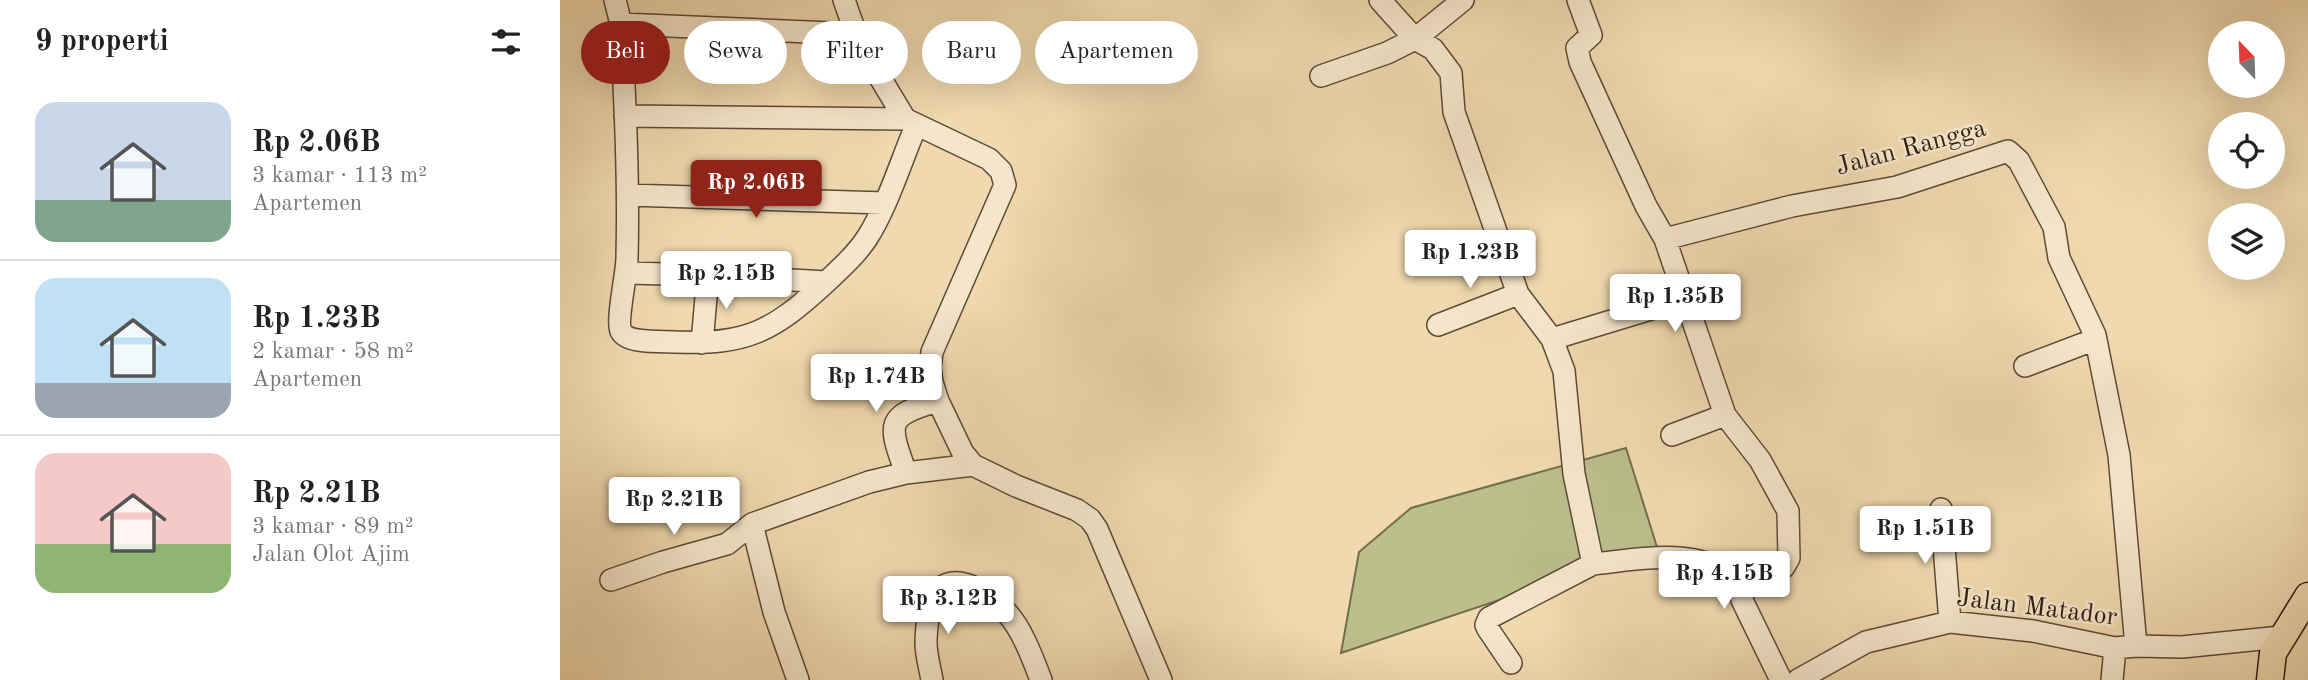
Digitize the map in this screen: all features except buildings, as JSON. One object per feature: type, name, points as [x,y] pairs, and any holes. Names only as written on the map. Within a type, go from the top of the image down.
[{"type":"main road","points":[[2270,680],[2273,653],[2308,596]]},
{"type":"street","points":[[615,0],[620,21]]},
{"type":"street","points":[[844,0],[851,21]]},
{"type":"street","points":[[1380,0],[1415,39],[1433,49],[1451,73],[1454,112],[1518,294],[1552,340],[1564,371],[1574,474],[1593,564]]},
{"type":"street","points":[[1321,76],[1387,53],[1415,39],[1464,0]]},
{"type":"street","points":[[1578,0],[1591,34],[1577,48],[1580,62],[1646,206],[1665,239],[1725,415],[1760,460],[1788,511],[1789,558],[1784,567],[1745,588],[1742,600],[1781,680]]},
{"type":"street","points":[[670,26],[801,32]]},
{"type":"street","points":[[624,84],[629,195],[627,273],[619,323],[621,333],[627,338],[638,340],[702,343],[742,338],[777,323],[848,261],[867,237],[884,203],[910,122]]},
{"type":"street","points":[[885,84],[910,122]]},
{"type":"street","points":[[625,116],[910,122],[989,159],[1001,171],[1005,185],[932,352],[931,375],[938,401],[964,453],[973,464],[1016,486],[1077,510],[1090,519],[1105,543],[1161,680]]},
{"type":"street","name":"Jalan Rangga","points":[[1665,239],[1792,206],[1897,187],[2008,151],[2019,161],[2054,227],[2059,258],[2095,335],[2119,455],[2126,647],[2112,680]]},
{"type":"street","points":[[629,195],[884,203]]},
{"type":"street","points":[[627,273],[826,282]]},
{"type":"street","points":[[702,343],[708,275]]},
{"type":"street","points":[[1438,325],[1518,294]]},
{"type":"street","points":[[1552,340],[1686,298]]},
{"type":"street","points":[[2025,366],[2088,342],[2095,335]]},
{"type":"street","points":[[906,473],[893,429],[897,418],[904,412],[938,401]]},
{"type":"street","points":[[1672,435],[1725,415]]},
{"type":"street","points":[[611,579],[727,544],[752,524],[869,482],[906,473],[973,464]]},
{"type":"street","points":[[1941,509],[1950,622]]},
{"type":"street","points":[[752,524],[774,612],[798,680]]},
{"type":"street","points":[[1511,663],[1486,625],[1489,618],[1593,564],[1674,556],[1717,566],[1745,588]]},
{"type":"street","points":[[932,680],[926,645],[934,595],[948,583],[959,581],[981,592],[1007,613],[1029,651],[1041,680]]},
{"type":"street","name":"Jalan Matador","points":[[1798,680],[1866,642],[1950,622],[2033,631],[2126,647],[2182,646],[2281,637]]},
{"type":"green space","points":[[1626,448],[1657,547],[1341,653],[1359,552],[1411,508]]}]
